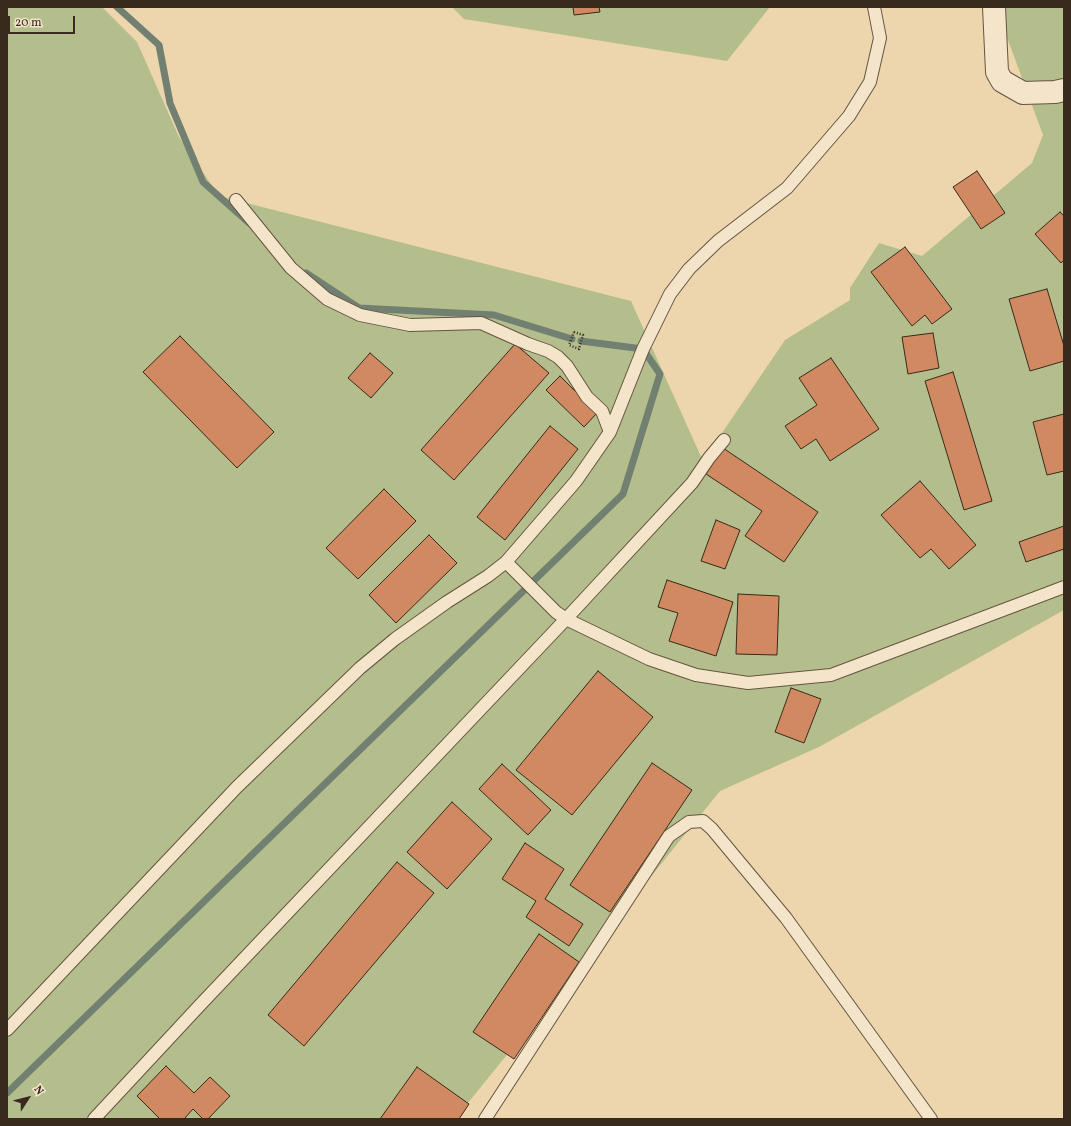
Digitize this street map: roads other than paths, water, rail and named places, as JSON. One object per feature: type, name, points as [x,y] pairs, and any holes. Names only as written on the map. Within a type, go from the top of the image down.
[{"type":"street","points":[[994,7],[997,72],[1002,81],[1024,93],[1055,92],[1064,90]]},
{"type":"lane","points":[[7,1030],[237,787],[360,668],[395,639],[447,602],[488,576],[506,562],[576,481],[610,432],[644,349],[670,294],[689,269],[718,242],[786,188],[849,116],[866,89],[870,82],[880,38],[874,7]]},
{"type":"lane","points":[[236,200],[291,268],[327,299],[360,315],[410,324],[481,322],[528,344],[548,351],[567,366],[587,397],[602,411],[610,432]]},
{"type":"lane","points":[[94,1119],[566,619],[692,483],[709,458],[724,440]]},
{"type":"lane","points":[[506,562],[556,612],[566,619],[649,659],[696,676],[748,683],[831,674],[1064,587]]},
{"type":"lane","points":[[485,1119],[669,836],[689,822],[703,821],[712,829],[786,918],[931,1119]]},
{"type":"waterway","points":[[117,7],[159,45],[170,103],[203,182],[249,223]]},
{"type":"waterway","points":[[306,273],[359,308],[494,315],[572,339]]},
{"type":"waterway","points":[[7,1093],[623,494],[660,374],[643,349],[581,341]]}]
